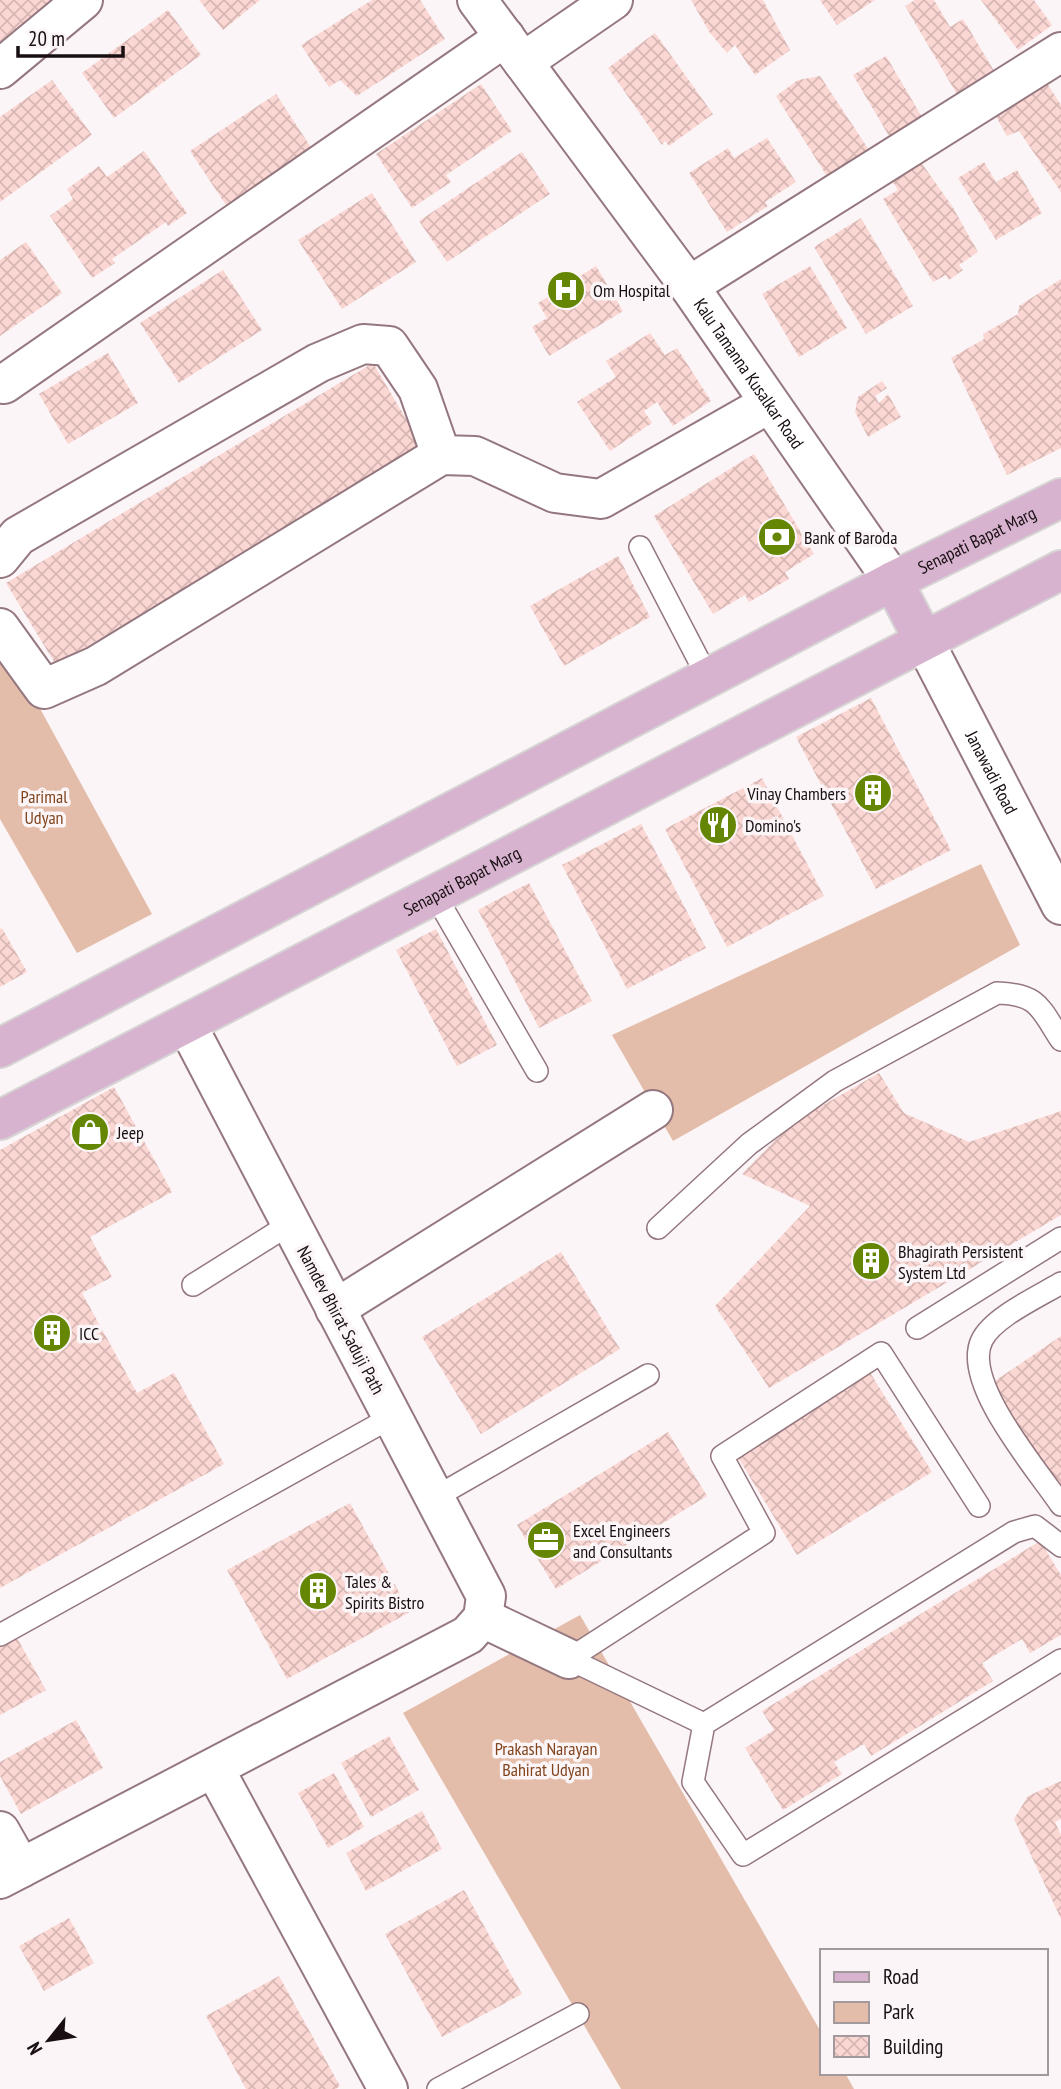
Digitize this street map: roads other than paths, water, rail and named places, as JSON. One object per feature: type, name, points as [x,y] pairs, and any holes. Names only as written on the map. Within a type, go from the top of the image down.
[{"type":"main road","name":"Senapati Bapat Marg","points":[[0,1048],[893,581],[1061,498]]},
{"type":"main road","name":"Senapati Bapat Marg","points":[[0,1120],[187,1025],[923,639],[1061,570]]},
{"type":"main road","points":[[893,581],[923,639]]},
{"type":"street","points":[[0,69],[83,0]]},
{"type":"street","name":"Kalu Tamanna Kusalkar Road","points":[[477,0],[689,286],[768,404],[893,581]]},
{"type":"street","points":[[4,384],[514,50],[613,0]]},
{"type":"street","points":[[689,286],[1061,52]]},
{"type":"street","points":[[0,558],[18,536],[318,363],[363,344],[389,346],[418,388],[441,455]]},
{"type":"street","points":[[0,628],[44,689],[96,666],[441,455],[475,456],[555,493],[601,499],[768,404]]},
{"type":"street","name":"Janawadi Road","points":[[923,639],[1061,905]]},
{"type":"street","name":"Namdev Bhirat Saduji Path","points":[[187,1025],[486,1596],[483,1618]]},
{"type":"street","points":[[334,1309],[653,1110]]},
{"type":"street","points":[[0,1831],[11,1874],[468,1635],[483,1618],[569,1659]]},
{"type":"street","points":[[214,1768],[388,2089]]},
{"type":"lane","points":[[640,547],[708,678]]},
{"type":"lane","points":[[435,895],[537,1071]]},
{"type":"lane","points":[[658,1228],[749,1144],[835,1081],[998,993],[1022,993],[1038,1004],[1061,1040]]},
{"type":"lane","points":[[193,1285],[290,1224]]},
{"type":"lane","points":[[917,1328],[1061,1238]]},
{"type":"lane","points":[[1061,1283],[995,1326],[982,1339],[978,1367],[986,1394],[1061,1505]]},
{"type":"lane","points":[[569,1659],[764,1533],[722,1456],[881,1353],[979,1506]]},
{"type":"lane","points":[[434,1498],[648,1375]]},
{"type":"lane","points":[[0,1634],[392,1417]]},
{"type":"lane","points":[[1061,1546],[1035,1526],[1014,1532],[704,1724],[693,1782],[743,1855],[1061,1660]]},
{"type":"lane","points":[[569,1659],[704,1724]]},
{"type":"lane","points":[[438,2089],[578,2014]]},
{"type":"place","name":"Om Hospital","points":[[566,290]]},
{"type":"place","name":"Bank of Baroda","points":[[777,537]]},
{"type":"place","name":"Vinay Chambers","points":[[873,793]]},
{"type":"place","name":"Domino's","points":[[718,825]]},
{"type":"place","name":"Jeep","points":[[90,1132]]},
{"type":"place","name":"Bhagirath Persistent System Ltd","points":[[871,1261]]},
{"type":"place","name":"ICC","points":[[52,1333]]},
{"type":"place","name":"Excel Engineers and Consultants","points":[[546,1540]]},
{"type":"place","name":"Tales & Spirits Bistro","points":[[318,1591]]},
{"type":"park label","name":"Parimal Udyan","points":[[44,806]]},
{"type":"park label","name":"Prakash Narayan Bahirat Udyan","points":[[546,1758]]}]
